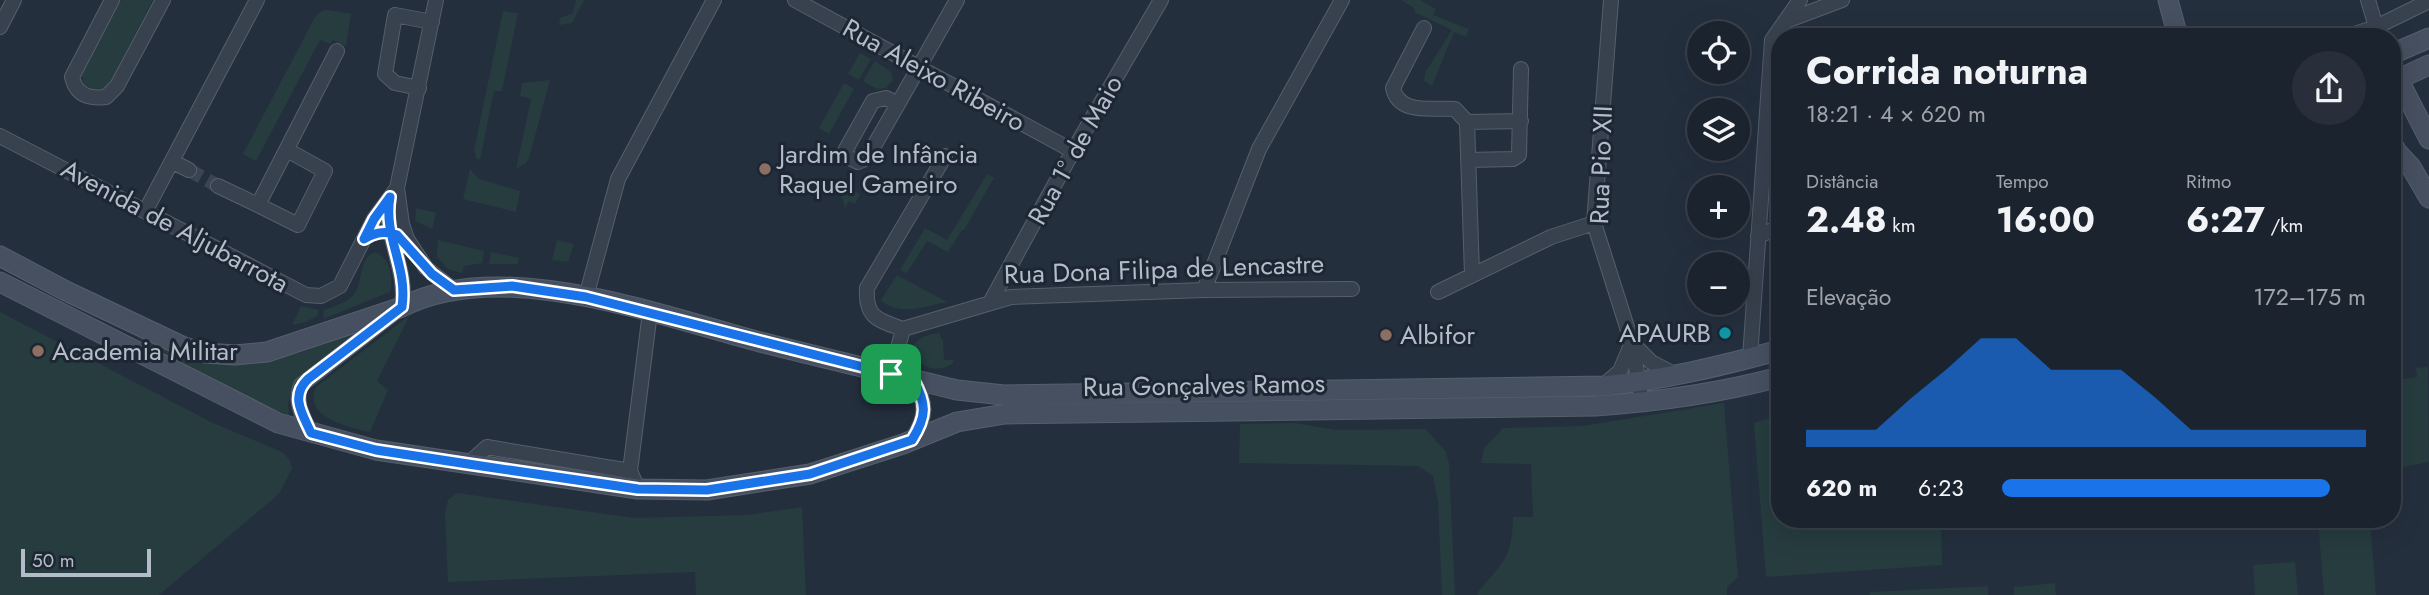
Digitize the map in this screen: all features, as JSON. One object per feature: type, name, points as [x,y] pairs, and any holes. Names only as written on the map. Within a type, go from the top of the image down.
[{"type":"main road","points":[[2168,0],[2176,28]]},
{"type":"main road","points":[[2401,50],[2429,38]]},
{"type":"main road","points":[[2401,74],[2429,65]]},
{"type":"main road","points":[[2401,87],[2429,139]]},
{"type":"main road","points":[[2401,156],[2411,167],[2429,198]]},
{"type":"main road","points":[[0,256],[184,348],[205,353],[235,355],[267,352],[402,307],[422,297],[454,290],[512,286],[586,297],[913,379]]},
{"type":"main road","name":"Rua Gonçalves Ramos","points":[[0,282],[278,423],[311,433],[376,450],[468,464],[707,490],[810,474],[957,422],[1005,414],[1595,406],[1642,403],[1771,379]]},
{"type":"main road","name":"Rua Gonçalves Ramos","points":[[913,379],[957,390],[1004,395],[1603,386],[1676,375],[1771,352]]},
{"type":"street","points":[[0,27],[14,0]]},
{"type":"street","points":[[112,0],[72,77],[80,93],[89,97],[106,97],[117,86],[163,0]]},
{"type":"street","points":[[146,210],[257,0]]},
{"type":"street","points":[[311,433],[298,403],[301,385],[402,307],[404,285],[388,216],[419,88],[436,0]]},
{"type":"street","points":[[586,297],[618,179],[714,0]]},
{"type":"street","name":"Rua Aleixo Ribeiro","points":[[795,0],[1073,151]]},
{"type":"street","points":[[898,104],[957,0]]},
{"type":"street","name":"Rua 1º de Maio","points":[[991,301],[1073,151],[1161,0]]},
{"type":"street","points":[[1204,290],[1259,149],[1342,0]]},
{"type":"street","points":[[1780,28],[1800,0]]},
{"type":"street","points":[[1784,22],[1842,0]]},
{"type":"street","points":[[2368,0],[2377,28]]},
{"type":"street","points":[[2385,28],[2429,1]]},
{"type":"street","name":"Rua Pio XII","points":[[1605,2],[1594,223],[1632,343],[1642,403]]},
{"type":"street","points":[[419,88],[395,83],[385,74],[395,15],[432,22]]},
{"type":"street","points":[[1424,28],[1393,88],[1394,94],[1400,102],[1412,108],[1455,109],[1467,122],[1472,275]]},
{"type":"street","points":[[258,205],[337,51]]},
{"type":"street","points":[[1750,358],[1771,54]]},
{"type":"street","points":[[1468,160],[1516,158],[1520,149],[1521,69]]},
{"type":"street","points":[[1467,122],[1521,121]]},
{"type":"street","name":"Avenida de Aljubarrota","points":[[0,136],[306,295],[321,296],[335,290],[364,239]]},
{"type":"street","points":[[218,186],[298,225],[326,171],[287,150]]},
{"type":"street","points":[[891,374],[902,329],[877,320],[869,311],[867,288],[946,156]]},
{"type":"street","points":[[173,162],[188,170]]},
{"type":"street","points":[[364,239],[374,219],[394,193]]},
{"type":"street","points":[[394,193],[404,231],[421,260],[432,274],[454,290]]},
{"type":"street","points":[[1438,292],[1552,237],[1594,223]]},
{"type":"street","points":[[1758,236],[1771,231]]},
{"type":"street","points":[[364,239],[375,233],[391,233],[399,237],[421,260]]},
{"type":"street","name":"Rua Dona Filipa de Lencastre","points":[[902,329],[1011,297],[1204,290],[1352,289]]},
{"type":"street","points":[[634,480],[650,312]]},
{"type":"street","points":[[1603,386],[1620,371],[1632,343],[1651,362],[1676,375]]},
{"type":"street","points":[[912,440],[920,426],[925,404],[913,379]]},
{"type":"green space","points":[[121,0],[153,0],[107,88],[97,92],[84,85],[82,75]]},
{"type":"green space","points":[[576,0],[584,0],[572,23],[559,25],[560,18],[573,13]]},
{"type":"green space","points":[[1401,0],[1420,0],[1436,9],[1433,15],[1469,29],[1466,37],[1454,32],[1432,86],[1424,81],[1425,73],[1452,30],[1416,13],[1413,7]]},
{"type":"green space","points":[[327,10],[351,14],[346,46],[333,40],[330,44],[320,40],[256,161],[243,154],[315,17]]},
{"type":"green space","points":[[503,11],[518,13],[502,91],[494,91],[480,160],[476,158],[474,150]]},
{"type":"green space","points":[[860,53],[871,59],[859,80],[848,74]]},
{"type":"green space","points":[[875,61],[891,72],[893,80],[886,88],[877,89],[863,81]]},
{"type":"green space","points":[[550,80],[529,158],[516,169],[531,99],[520,96],[522,83]]},
{"type":"green space","points":[[844,83],[854,89],[829,134],[819,128]]},
{"type":"green space","points":[[470,169],[479,179],[520,191],[516,212],[463,199]]},
{"type":"green space","points":[[987,174],[994,178],[948,252],[927,241],[907,273],[900,270],[925,228],[947,240]]},
{"type":"green space","points":[[839,187],[860,194],[855,204],[849,201],[845,208]]},
{"type":"green space","points":[[416,208],[436,213],[432,229],[415,221]]},
{"type":"green space","points":[[438,240],[484,251],[482,263],[464,266],[462,273],[448,269],[437,257]]},
{"type":"green space","points":[[557,240],[574,244],[568,262],[552,260]]},
{"type":"green space","points":[[375,252],[384,258],[390,269],[390,292],[323,319],[324,310],[345,301],[355,293],[366,259]]},
{"type":"green space","points":[[491,252],[519,258],[518,264],[489,264]]},
{"type":"green space","points":[[897,275],[947,302],[913,309],[888,305],[881,300]]},
{"type":"green space","points":[[301,306],[319,310],[317,316],[292,325]]},
{"type":"green space","points":[[0,312],[213,423],[282,452],[289,459],[292,468],[279,494],[159,595],[0,595]]},
{"type":"green space","points":[[410,315],[377,381],[388,390],[370,432],[340,424],[321,413],[315,406],[313,397],[316,387]]},
{"type":"green space","points":[[358,331],[361,334],[292,391],[288,403],[289,416],[251,400],[135,337],[171,349],[251,363],[303,352]]},
{"type":"green space","points":[[940,333],[944,360],[954,360],[952,364],[941,368],[930,368],[915,358],[913,350],[916,343],[924,337]]},
{"type":"green space","points":[[2428,367],[2429,462],[2401,467],[2401,380],[2417,377],[2416,368]]},
{"type":"green space","points":[[1724,403],[1738,577],[1727,587],[1727,595],[1478,595],[1508,551],[1513,517],[1533,517],[1531,464],[1481,463],[1484,448],[1503,428],[1583,426]]},
{"type":"green space","points":[[1771,417],[1771,528],[1941,528],[1942,565],[1766,577],[1754,423]]},
{"type":"green space","points":[[1294,423],[1336,430],[1426,429],[1446,452],[1449,464],[1455,595],[1442,595],[1438,502],[1433,476],[1418,466],[1239,463],[1240,424]]},
{"type":"green space","points":[[457,493],[634,518],[747,515],[802,507],[806,595],[696,595],[695,572],[448,582],[445,514],[448,500]]},
{"type":"green space","points":[[2319,528],[2371,528],[2376,595],[2324,595]]},
{"type":"green space","points":[[2295,562],[2298,595],[2255,595],[2253,565]]},
{"type":"green space","points":[[2055,583],[2056,595],[2014,595],[2014,587]]},
{"type":"green space","points":[[1988,586],[1988,595],[1870,595],[1870,592]]},
{"type":"tunnel","points":[[189,170],[218,186]]},
{"type":"place","name":"Jardim de Infância Raquel Gameiro","points":[[765,169]]},
{"type":"place","name":"APAURB","points":[[1725,333]]},
{"type":"place","name":"Albifor","points":[[1386,335]]},
{"type":"place","name":"Academia Militar","points":[[38,351]]},
{"type":"route","points":[[891,374],[586,297],[512,286],[454,290],[432,274],[397,235],[391,233],[379,232],[364,239],[390,197],[388,224],[391,233],[403,277],[402,307],[301,385],[298,403],[311,433],[376,450],[638,489],[707,490],[810,474],[912,440],[920,426],[925,404],[913,379],[891,374]]}]
